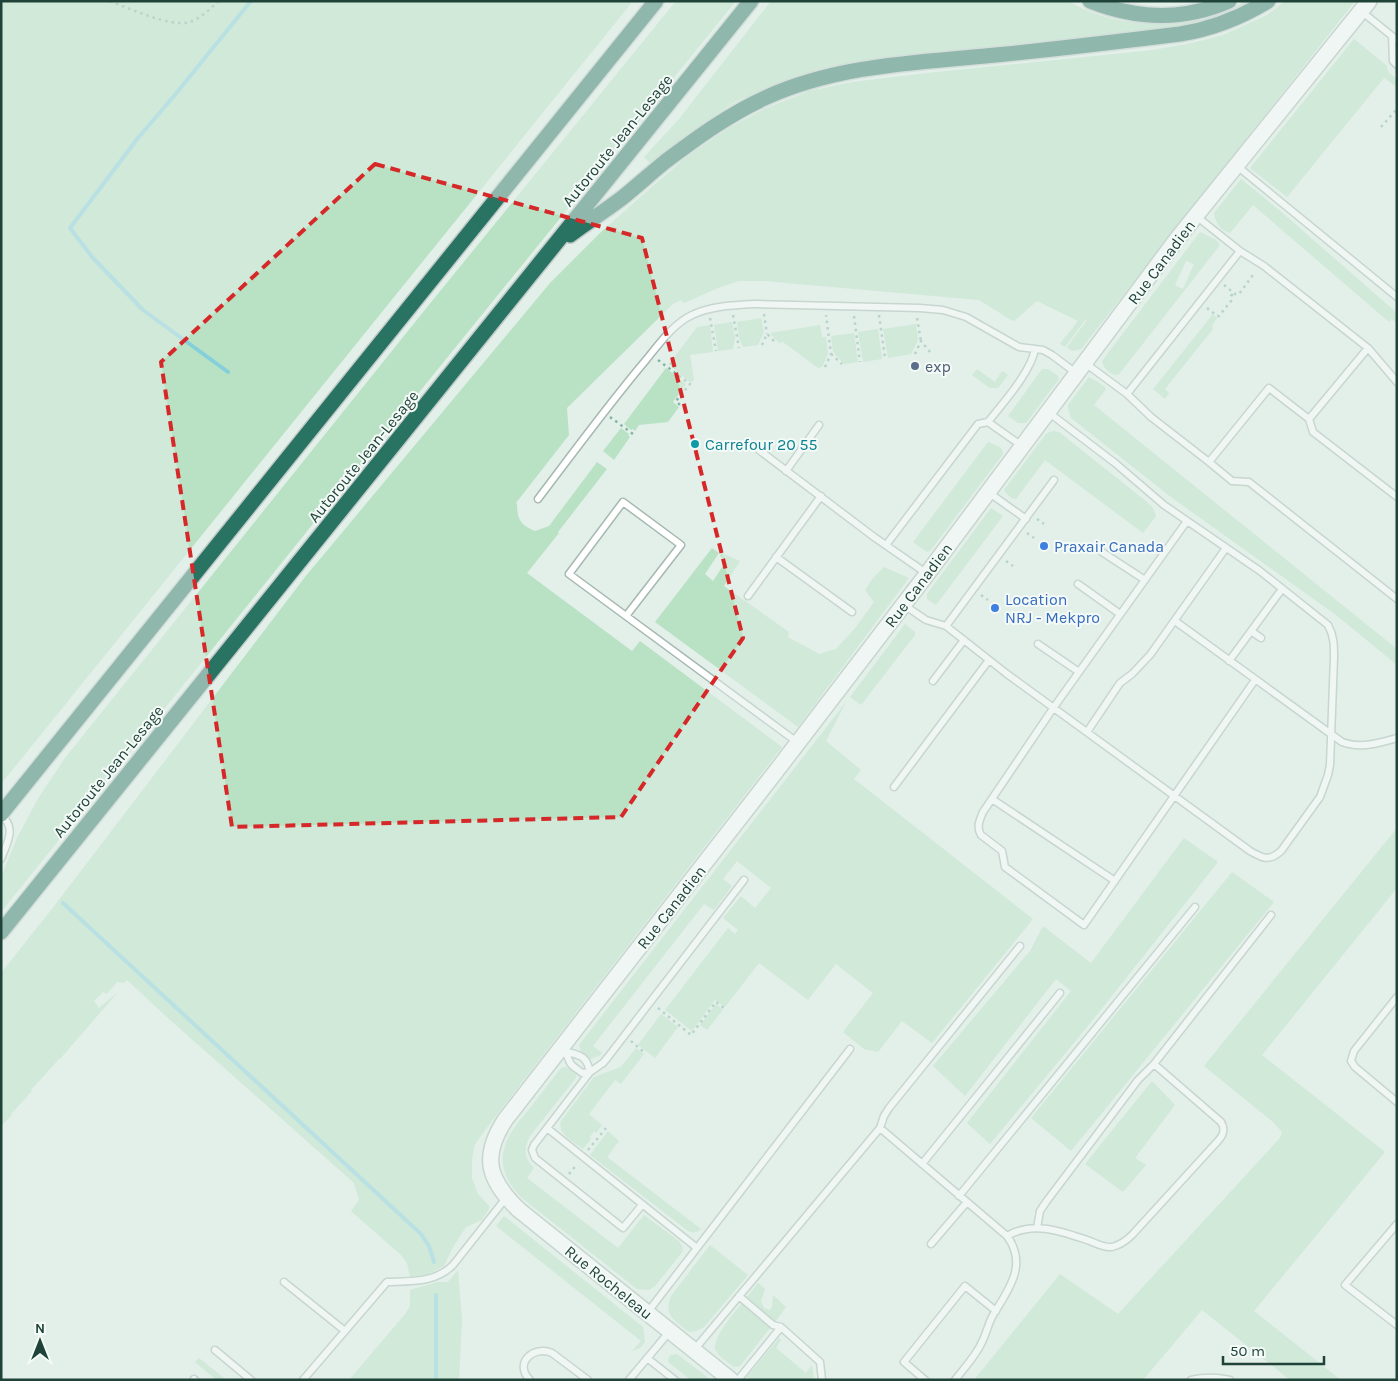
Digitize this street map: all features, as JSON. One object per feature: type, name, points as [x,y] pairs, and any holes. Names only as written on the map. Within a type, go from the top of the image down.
[{"type":"highway","points":[[1,815],[656,1]]},
{"type":"highway","name":"Autoroute Jean-Lesage","points":[[1,932],[751,1]]},
{"type":"highway","points":[[1090,1],[1128,12],[1161,16],[1210,9],[1229,1]]},
{"type":"highway","points":[[554,246],[623,197],[665,162],[717,125],[761,100],[806,81],[844,72],[893,65],[1189,33],[1235,19],[1268,1]]},
{"type":"street","name":"Rue Canadien","points":[[494,1179],[491,1154],[496,1136],[505,1120],[564,1050],[904,605],[1172,247],[1365,6]]},
{"type":"street","name":"Rue Rocheleau","points":[[494,1179],[506,1198],[519,1210],[731,1380]]},
{"type":"lane","points":[[1365,6],[1394,38],[1393,61],[1397,65]]},
{"type":"lane","points":[[1236,166],[1397,297]]},
{"type":"lane","points":[[1196,216],[1368,348],[1397,382]]},
{"type":"lane","points":[[1127,394],[1240,251]]},
{"type":"lane","points":[[538,499],[658,345],[691,315],[708,310],[745,305],[825,305],[920,308],[949,311],[966,317],[1019,347],[1043,350],[1081,368],[1127,394],[1151,417],[1232,481],[1249,482],[1397,600]]},
{"type":"lane","points":[[1309,420],[1368,348]]},
{"type":"lane","points":[[886,545],[978,424],[988,422],[1029,368],[1035,349]]},
{"type":"lane","points":[[1209,462],[1269,388],[1309,420],[1313,432],[1397,497]]},
{"type":"lane","points":[[904,605],[926,620],[946,626],[1054,708],[1250,851],[1268,858],[1275,857],[1281,852],[1320,797],[1328,775],[1330,765],[1334,648],[1332,632],[1328,625],[1260,571],[1164,505],[1116,463],[1048,412]]},
{"type":"lane","points":[[988,422],[1022,447]]},
{"type":"lane","points":[[786,471],[819,426]]},
{"type":"lane","points":[[759,450],[927,574]]},
{"type":"lane","points":[[946,626],[1054,480]]},
{"type":"lane","points":[[988,492],[1026,519]]},
{"type":"lane","points":[[748,596],[821,496]]},
{"type":"lane","points":[[626,616],[681,545],[623,502],[570,574],[626,616],[798,743]]},
{"type":"lane","points":[[1187,521],[1079,672],[992,799],[980,819],[978,832],[1002,851],[1005,867],[1084,925],[1255,680]]},
{"type":"lane","points":[[1087,732],[1120,683],[1132,674],[1150,655],[1226,548]]},
{"type":"lane","points":[[1102,552],[1145,580]]},
{"type":"lane","points":[[776,557],[852,612]]},
{"type":"lane","points":[[1078,584],[1120,614]]},
{"type":"lane","points":[[1229,661],[1282,589]]},
{"type":"lane","points":[[1175,621],[1331,736],[1342,742],[1353,745],[1371,744],[1397,738]]},
{"type":"lane","points":[[1251,630],[1261,638]]},
{"type":"lane","points":[[933,681],[964,640]]},
{"type":"lane","points":[[1038,644],[1079,672]]},
{"type":"lane","points":[[894,787],[990,660]]},
{"type":"lane","points":[[992,799],[1115,881]]},
{"type":"lane","points":[[1,815],[8,820],[10,836],[1,859]]},
{"type":"lane","points":[[642,1204],[623,1228],[535,1158],[532,1150],[590,1072],[604,1062],[744,880]]},
{"type":"lane","points":[[959,1196],[1195,907]]},
{"type":"lane","points":[[1037,1228],[1040,1211],[1046,1202],[1138,1080],[1154,1064],[1271,915]]},
{"type":"lane","points":[[694,1350],[880,1128],[889,1108],[1020,946]]},
{"type":"lane","points":[[922,1164],[1060,993]]},
{"type":"lane","points":[[1397,997],[1354,1051],[1351,1060],[1355,1068],[1397,1102]]},
{"type":"lane","points":[[647,1313],[850,1049]]},
{"type":"lane","points":[[564,1050],[571,1064],[579,1071],[582,1073],[590,1072]]},
{"type":"lane","points":[[564,1050],[579,1055],[588,1062],[590,1072]]},
{"type":"lane","points":[[1008,1236],[1015,1232],[1037,1228],[1061,1232],[1100,1245],[1111,1247],[1119,1245],[1132,1235],[1222,1136],[1224,1131],[1221,1122],[1154,1064]]},
{"type":"lane","points":[[547,1128],[697,1248]]},
{"type":"lane","points":[[880,1128],[1008,1236],[1015,1249],[1016,1270],[1012,1284],[996,1311],[978,1349],[955,1380]]},
{"type":"lane","points":[[303,1380],[387,1282],[425,1280],[447,1271],[506,1198]]},
{"type":"lane","points":[[931,1244],[967,1202]]},
{"type":"lane","points":[[1397,1224],[1345,1285],[1397,1326]]},
{"type":"lane","points":[[284,1282],[345,1331]]},
{"type":"lane","points":[[925,1380],[904,1362],[965,1286],[996,1311]]},
{"type":"lane","points":[[739,1296],[773,1325],[781,1328],[820,1362],[822,1380]]},
{"type":"lane","points":[[738,1380],[781,1328]]},
{"type":"lane","points":[[629,1380],[670,1331]]},
{"type":"lane","points":[[215,1350],[251,1380]]},
{"type":"lane","points":[[530,1380],[523,1368],[525,1361],[530,1354],[538,1351],[548,1351],[588,1380]]},
{"type":"lane","points":[[647,1358],[675,1380]]},
{"type":"lane","points":[[1191,1380],[1208,1377],[1230,1380]]},
{"type":"path","points":[[110,1],[174,23],[189,22],[206,12],[219,1]]},
{"type":"path","points":[[1381,127],[1397,108]]},
{"type":"path","points":[[1214,313],[1220,317],[1231,302],[1233,292],[1239,294],[1261,264]]},
{"type":"path","points":[[824,367],[831,354],[825,305]]},
{"type":"path","points":[[852,306],[860,362]]},
{"type":"path","points":[[764,318],[767,334],[776,343]]},
{"type":"path","points":[[734,322],[738,348]]},
{"type":"path","points":[[918,323],[921,341],[930,352]]},
{"type":"path","points":[[711,325],[716,352]]},
{"type":"path","points":[[881,329],[885,358]]},
{"type":"path","points":[[762,345],[767,334]]},
{"type":"path","points":[[915,354],[921,341]]},
{"type":"path","points":[[831,354],[842,364]]},
{"type":"path","points":[[667,367],[695,386]]},
{"type":"path","points":[[680,405],[676,402],[690,384]]},
{"type":"path","points":[[604,413],[633,434]]},
{"type":"path","points":[[663,1012],[691,1035],[716,1002],[724,1008]]},
{"type":"path","points":[[637,1046],[645,1053]]},
{"type":"path","points":[[586,1152],[606,1128]]},
{"type":"path","points":[[574,1168],[578,1164]]},
{"type":"highlighted area","points":[[375,164],[642,238],[743,638],[621,817],[232,827],[161,362]]},
{"type":"green space","points":[[1,1],[633,1],[1,784],[1,765],[3,762],[1,761]]},
{"type":"green space","points":[[676,1],[736,1],[1,912],[1,877],[17,838],[39,797],[65,758]]},
{"type":"green space","points":[[771,1],[1068,1],[1102,16],[1137,23],[1155,24],[1173,23],[1209,16],[1249,1],[1256,1],[1220,19],[1156,31],[894,57],[859,61],[820,69],[788,79],[736,101],[650,163],[644,157],[679,119]]},
{"type":"green space","points":[[1285,1],[1355,1],[1081,349],[1072,351],[1067,347],[1087,320],[1065,347],[1060,344],[1078,321],[1037,301],[1014,321],[979,300],[764,281],[739,281],[684,303],[681,300],[673,304],[567,408],[569,435],[516,503],[519,518],[526,526],[535,531],[549,526],[597,462],[607,469],[527,573],[632,651],[640,641],[782,747],[474,1146],[472,1178],[478,1194],[490,1207],[482,1220],[466,1227],[444,1266],[425,1276],[410,1277],[407,1263],[401,1255],[351,1211],[359,1200],[354,1183],[127,980],[124,983],[117,982],[107,994],[103,992],[94,1001],[99,1008],[118,992],[1,1126],[1,973],[305,577],[550,283],[601,232],[648,190],[688,156],[727,129],[764,109],[809,91],[852,82],[1153,50],[1192,43],[1223,35],[1267,15]]},
{"type":"green space","points":[[1354,39],[1386,65],[1389,73],[1397,79],[1397,87],[1384,78],[1287,197],[1250,168]]},
{"type":"green space","points":[[1241,179],[1397,313],[1397,323],[1392,319],[1389,322],[1253,205],[1230,233],[1221,228],[1217,223],[1214,213]]},
{"type":"green space","points":[[1200,232],[1216,240],[1220,245],[1120,373],[1115,375],[1110,372],[1102,361]],"holes":[[[1186,261],[1194,264],[1183,289],[1175,285]]]},
{"type":"green space","points":[[1213,314],[1217,318],[1212,326],[1213,329],[1165,389],[1169,393],[1165,399],[1153,389]]},
{"type":"green space","points":[[761,318],[764,332],[758,345],[743,347],[739,338],[737,322]]},
{"type":"green space","points":[[732,322],[735,338],[733,349],[718,351],[714,325]]},
{"type":"green space","points":[[916,324],[918,340],[911,354],[888,358],[883,329]]},
{"type":"green space","points":[[710,325],[713,352],[690,355],[694,381],[689,382],[669,364],[697,327]]},
{"type":"green space","points":[[820,325],[822,337],[826,337],[828,354],[822,367],[818,368],[783,342],[779,343],[770,333]]},
{"type":"green space","points":[[878,329],[882,359],[863,362],[858,332]]},
{"type":"green space","points":[[854,333],[858,362],[844,364],[833,352],[831,336]]},
{"type":"green space","points":[[666,368],[686,384],[673,402],[679,407],[668,422],[639,425],[635,431],[631,430],[624,424]]},
{"type":"green space","points":[[977,369],[995,382],[1002,371],[1008,375],[998,388],[990,388],[972,375]]},
{"type":"green space","points":[[1042,369],[1048,369],[1058,376],[1059,379],[1026,423],[1018,423],[1008,416]]},
{"type":"green space","points":[[1089,377],[1106,389],[1094,405],[1397,649],[1397,665],[1336,615],[1171,497],[1071,418],[1068,405]]},
{"type":"green space","points":[[621,428],[630,437],[614,460],[603,451]]},
{"type":"green space","points":[[1054,431],[1059,432],[1153,508],[1156,516],[1143,533],[1045,460],[1016,499],[1006,493],[1004,490],[1046,434]]},
{"type":"green space","points":[[988,442],[1000,447],[1003,454],[931,550],[927,552],[913,542]]},
{"type":"green space","points":[[991,508],[1003,516],[936,605],[927,599],[927,594]]},
{"type":"green space","points":[[712,548],[719,553],[705,574],[713,581],[726,561],[720,556],[722,553],[740,561],[724,586],[789,632],[788,637],[819,654],[836,649],[856,627],[874,602],[865,590],[884,567],[909,578],[798,727],[655,622]]},
{"type":"green space","points":[[905,624],[915,632],[915,635],[861,705],[850,697]]},
{"type":"green space","points":[[846,702],[826,741],[861,770],[854,779],[1033,919],[932,1043],[902,1021],[878,1052],[864,1049],[843,1032],[873,993],[836,964],[808,1000],[759,963],[725,1007],[715,1000],[692,1031],[665,1010],[728,928],[735,934],[738,930],[723,918],[741,896],[755,908],[771,888],[737,861],[723,879],[732,886],[714,910],[704,904],[593,1046],[602,1053],[590,1059],[581,1051],[579,1045]]},
{"type":"green space","points":[[1397,828],[1397,888],[1262,1055],[1385,1152],[1254,1311],[1341,1380],[1290,1380],[1202,1310],[1143,1380],[974,1380],[1060,1274],[1118,1314],[1280,1138],[1282,1132],[1273,1122],[1204,1066]]},
{"type":"green space","points":[[1184,838],[1218,862],[1092,1021],[990,1144],[967,1123],[1071,991],[1056,979],[965,1096],[933,1066],[1030,951],[1043,926],[1091,963]]},
{"type":"green space","points":[[1232,872],[1274,902],[1071,1151],[1031,1118]]},
{"type":"green space","points":[[716,1004],[723,1010],[707,1030],[700,1025]]},
{"type":"green space","points":[[661,1014],[678,1027],[655,1058],[638,1045]]},
{"type":"green space","points":[[636,1048],[644,1054],[621,1084],[615,1080],[589,1114],[602,1125],[596,1133],[594,1131],[590,1137],[591,1139],[583,1149],[564,1134],[560,1126],[561,1121],[594,1077],[621,1067]]},
{"type":"green space","points":[[561,1068],[571,1069],[577,1075],[530,1136],[526,1145],[526,1157],[534,1168],[527,1178],[618,1248],[644,1215],[679,1241],[683,1251],[655,1286],[649,1290],[637,1289],[522,1198],[512,1187],[506,1174],[503,1153],[509,1136]]},
{"type":"green space","points":[[1152,1081],[1175,1105],[1135,1158],[1146,1165],[1123,1192],[1085,1164]]},
{"type":"green space","points":[[608,1131],[619,1141],[607,1157],[701,1229],[695,1232],[688,1231],[590,1155]]},
{"type":"green space","points":[[504,1216],[643,1327],[645,1342],[640,1348],[632,1351],[641,1341],[496,1226]]},
{"type":"green space","points":[[710,1245],[748,1275],[704,1327],[689,1332],[675,1321],[669,1313],[669,1303],[671,1296]]},
{"type":"green space","points":[[458,1270],[462,1320],[459,1380],[349,1380],[406,1313],[410,1306],[410,1290],[438,1282],[448,1282]]},
{"type":"green space","points":[[758,1283],[765,1289],[761,1301],[764,1308],[769,1310],[772,1308],[773,1295],[786,1307],[775,1322],[747,1297]]},
{"type":"green space","points":[[742,1303],[771,1327],[740,1366],[734,1367],[719,1355],[715,1346],[724,1326]]},
{"type":"green space","points":[[779,1338],[781,1340],[776,1348],[806,1373],[812,1365],[814,1380],[750,1380],[747,1377]]},
{"type":"green space","points":[[677,1354],[711,1380],[691,1380],[668,1362],[671,1355]]},
{"type":"green space","points":[[199,1358],[224,1378],[216,1380],[195,1362]]},
{"type":"waterway","points":[[228,372],[143,310],[93,258],[70,228],[138,138],[251,1]]},
{"type":"waterway","points":[[63,903],[421,1234],[429,1246],[434,1262]]},
{"type":"waterway","points":[[436,1295],[436,1380]]},
{"type":"place","name":"exp","points":[[915,366]]},
{"type":"place","name":"Carrefour 20 55","points":[[695,444]]},
{"type":"place","name":"Praxair Canada","points":[[1044,546]]},
{"type":"place","name":"Location NRJ - Mekpro","points":[[995,608]]}]
